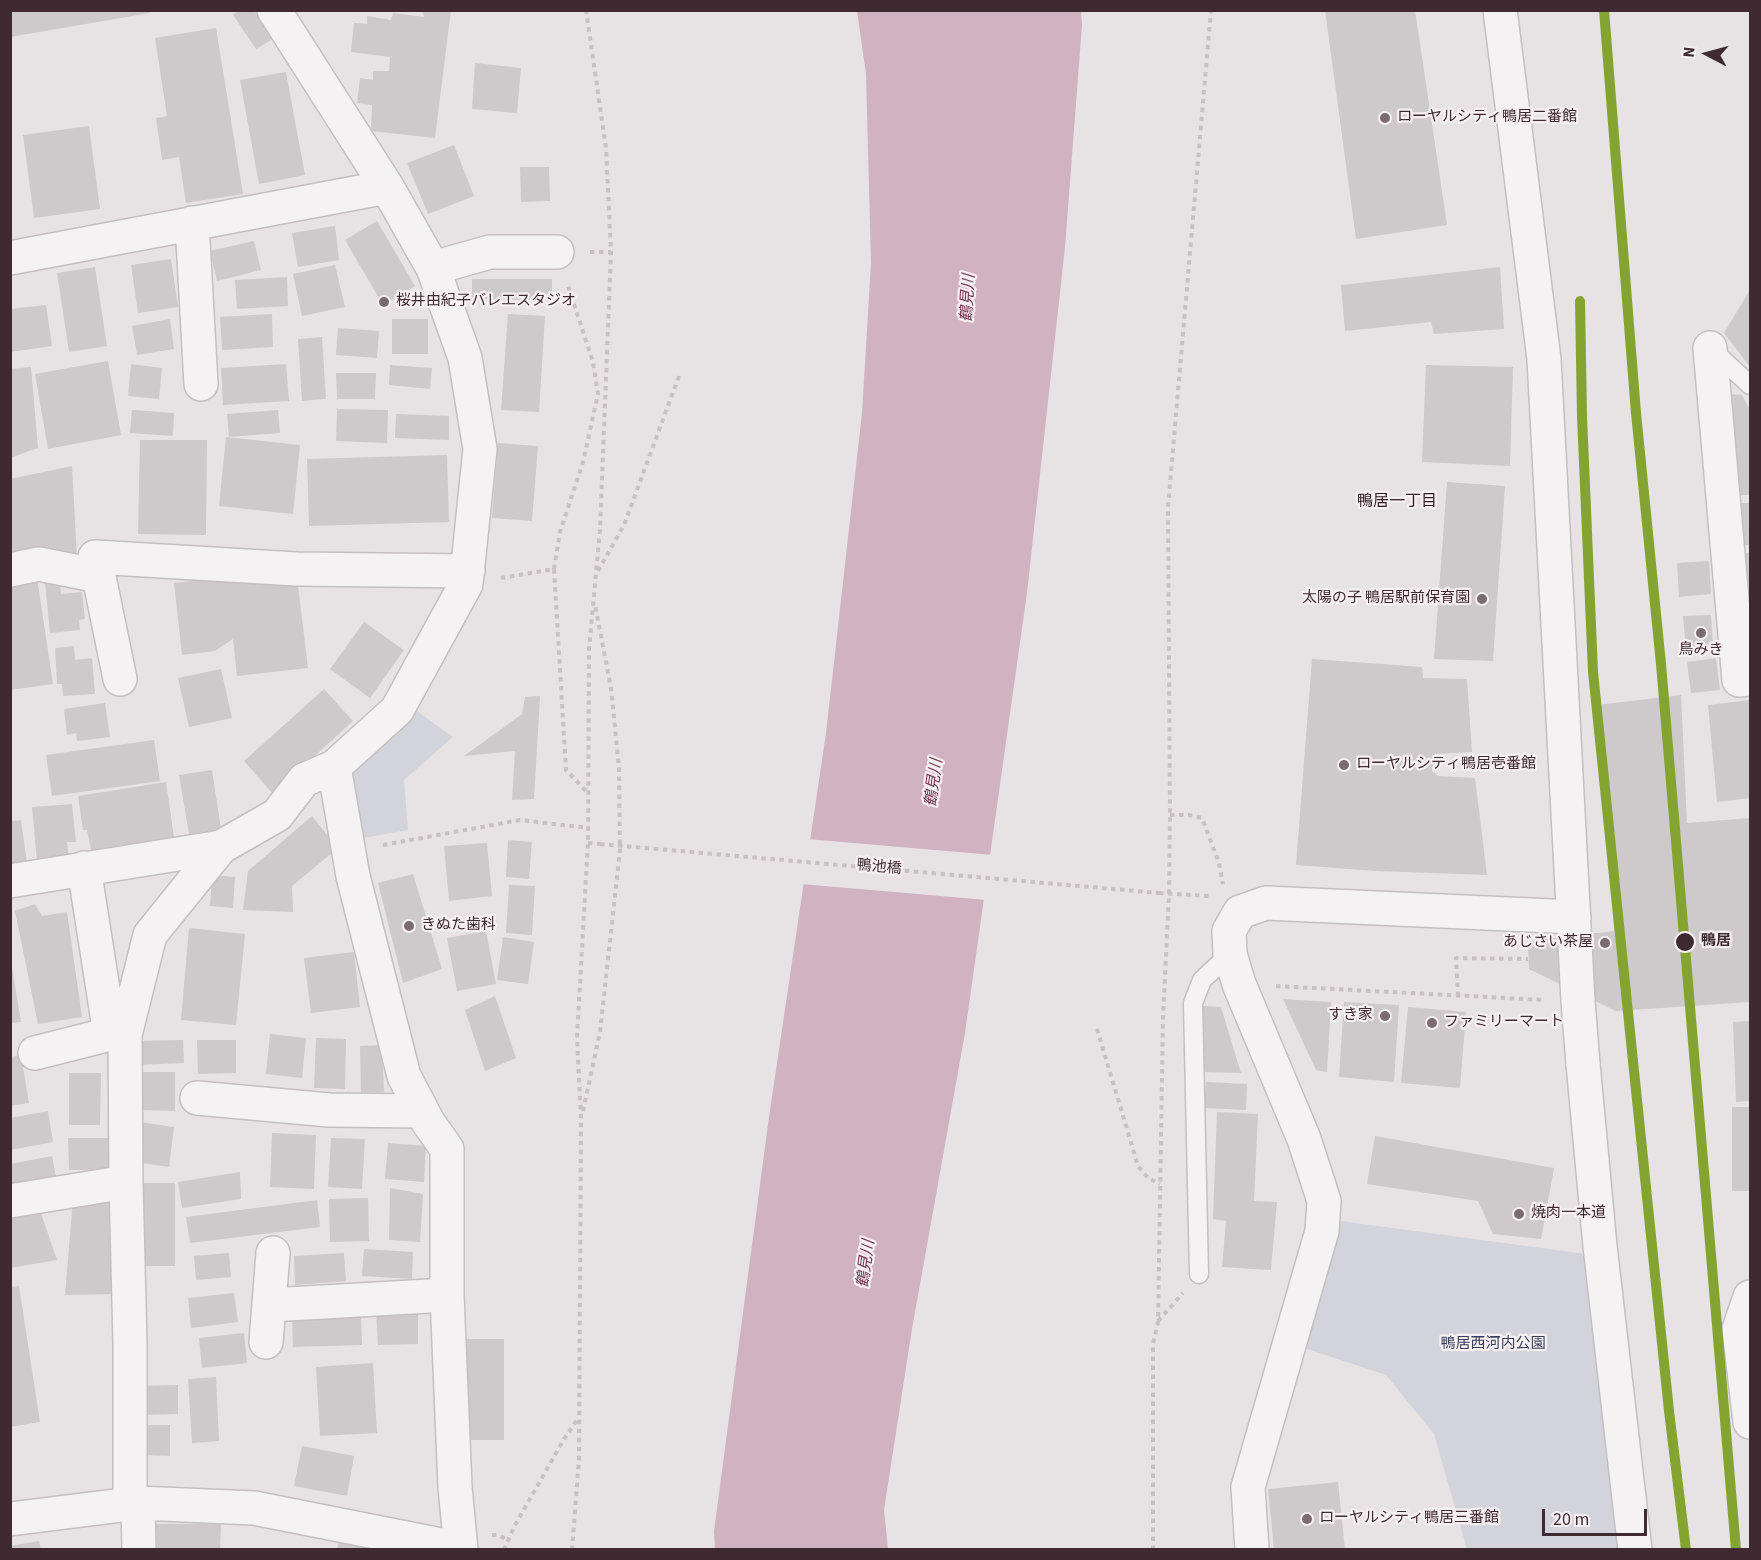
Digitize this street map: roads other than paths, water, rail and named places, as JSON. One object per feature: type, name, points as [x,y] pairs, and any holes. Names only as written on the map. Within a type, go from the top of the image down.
[{"type":"street","points":[[1500,10],[1544,359],[1578,1001],[1601,1258],[1635,1550]]},
{"type":"street","points":[[10,881],[221,847],[277,815],[304,780],[334,767],[397,710],[467,578],[480,449],[465,358],[433,268],[387,187],[281,12]]},
{"type":"street","points":[[10,258],[387,187]]},
{"type":"street","points":[[192,223],[201,384]]},
{"type":"street","points":[[433,268],[490,252],[557,252]]},
{"type":"street","points":[[1710,348],[1739,680],[1750,679]]},
{"type":"street","points":[[120,679],[95,557],[467,578]]},
{"type":"street","points":[[10,570],[39,564],[99,576]]},
{"type":"street","points":[[10,1520],[134,1504],[254,1508],[461,1549],[455,1487],[447,1295],[447,1149],[404,1076],[353,876],[334,767]]},
{"type":"street","points":[[118,1035],[150,935],[221,847]]},
{"type":"street","points":[[84,868],[118,1035],[126,1182],[134,1504],[138,1550]]},
{"type":"street","points":[[1252,1550],[1248,1487],[1322,1231],[1324,1201],[1304,1139],[1235,969],[1229,931],[1240,912],[1266,903],[1574,917]]},
{"type":"street","points":[[35,1053],[118,1035]]},
{"type":"street","points":[[197,1098],[329,1110],[422,1110]]},
{"type":"street","points":[[10,1201],[126,1182]]},
{"type":"street","points":[[266,1342],[273,1252]]},
{"type":"street","points":[[270,1305],[447,1295]]},
{"type":"street","points":[[1750,1297],[1739,1329],[1750,1422]]},
{"type":"lane","points":[[1710,348],[1750,385]]},
{"type":"lane","points":[[1199,1274],[1194,1003],[1202,980],[1235,969]]},
{"type":"water","name":"鶴見川","points":[[857,11],[1081,11],[1082,25],[1065,247],[1027,593],[965,1033],[912,1329],[884,1510],[888,1549],[715,1550],[714,1531],[769,1117],[826,733],[862,413],[871,263],[866,74]]},
{"type":"place","name":"ローヤルシティ鴨居二番館","points":[[1385,118]]},
{"type":"place","name":"桜井由紀子バレエスタジオ","points":[[384,302]]},
{"type":"place","name":"太陽の子 鴨居駅前保育園","points":[[1482,599]]},
{"type":"place","name":"鳥みき","points":[[1701,633]]},
{"type":"place","name":"ローヤルシティ鴨居壱番館","points":[[1344,765]]},
{"type":"place","name":"きぬた歯科","points":[[409,926]]},
{"type":"place","name":"鴨居","points":[[1685,942]]},
{"type":"place","name":"あじさい茶屋","points":[[1605,943]]},
{"type":"place","name":"すき家","points":[[1385,1016]]},
{"type":"place","name":"ファミリーマート","points":[[1432,1023]]},
{"type":"place","name":"焼肉一本道","points":[[1519,1214]]},
{"type":"place","name":"ローヤルシティ鴨居三番館","points":[[1307,1519]]},
{"type":"district","name":"鴨居一丁目","points":[[1397,502]]},
{"type":"park label","name":"鴨居西河内公園","points":[[1493,1345]]}]
